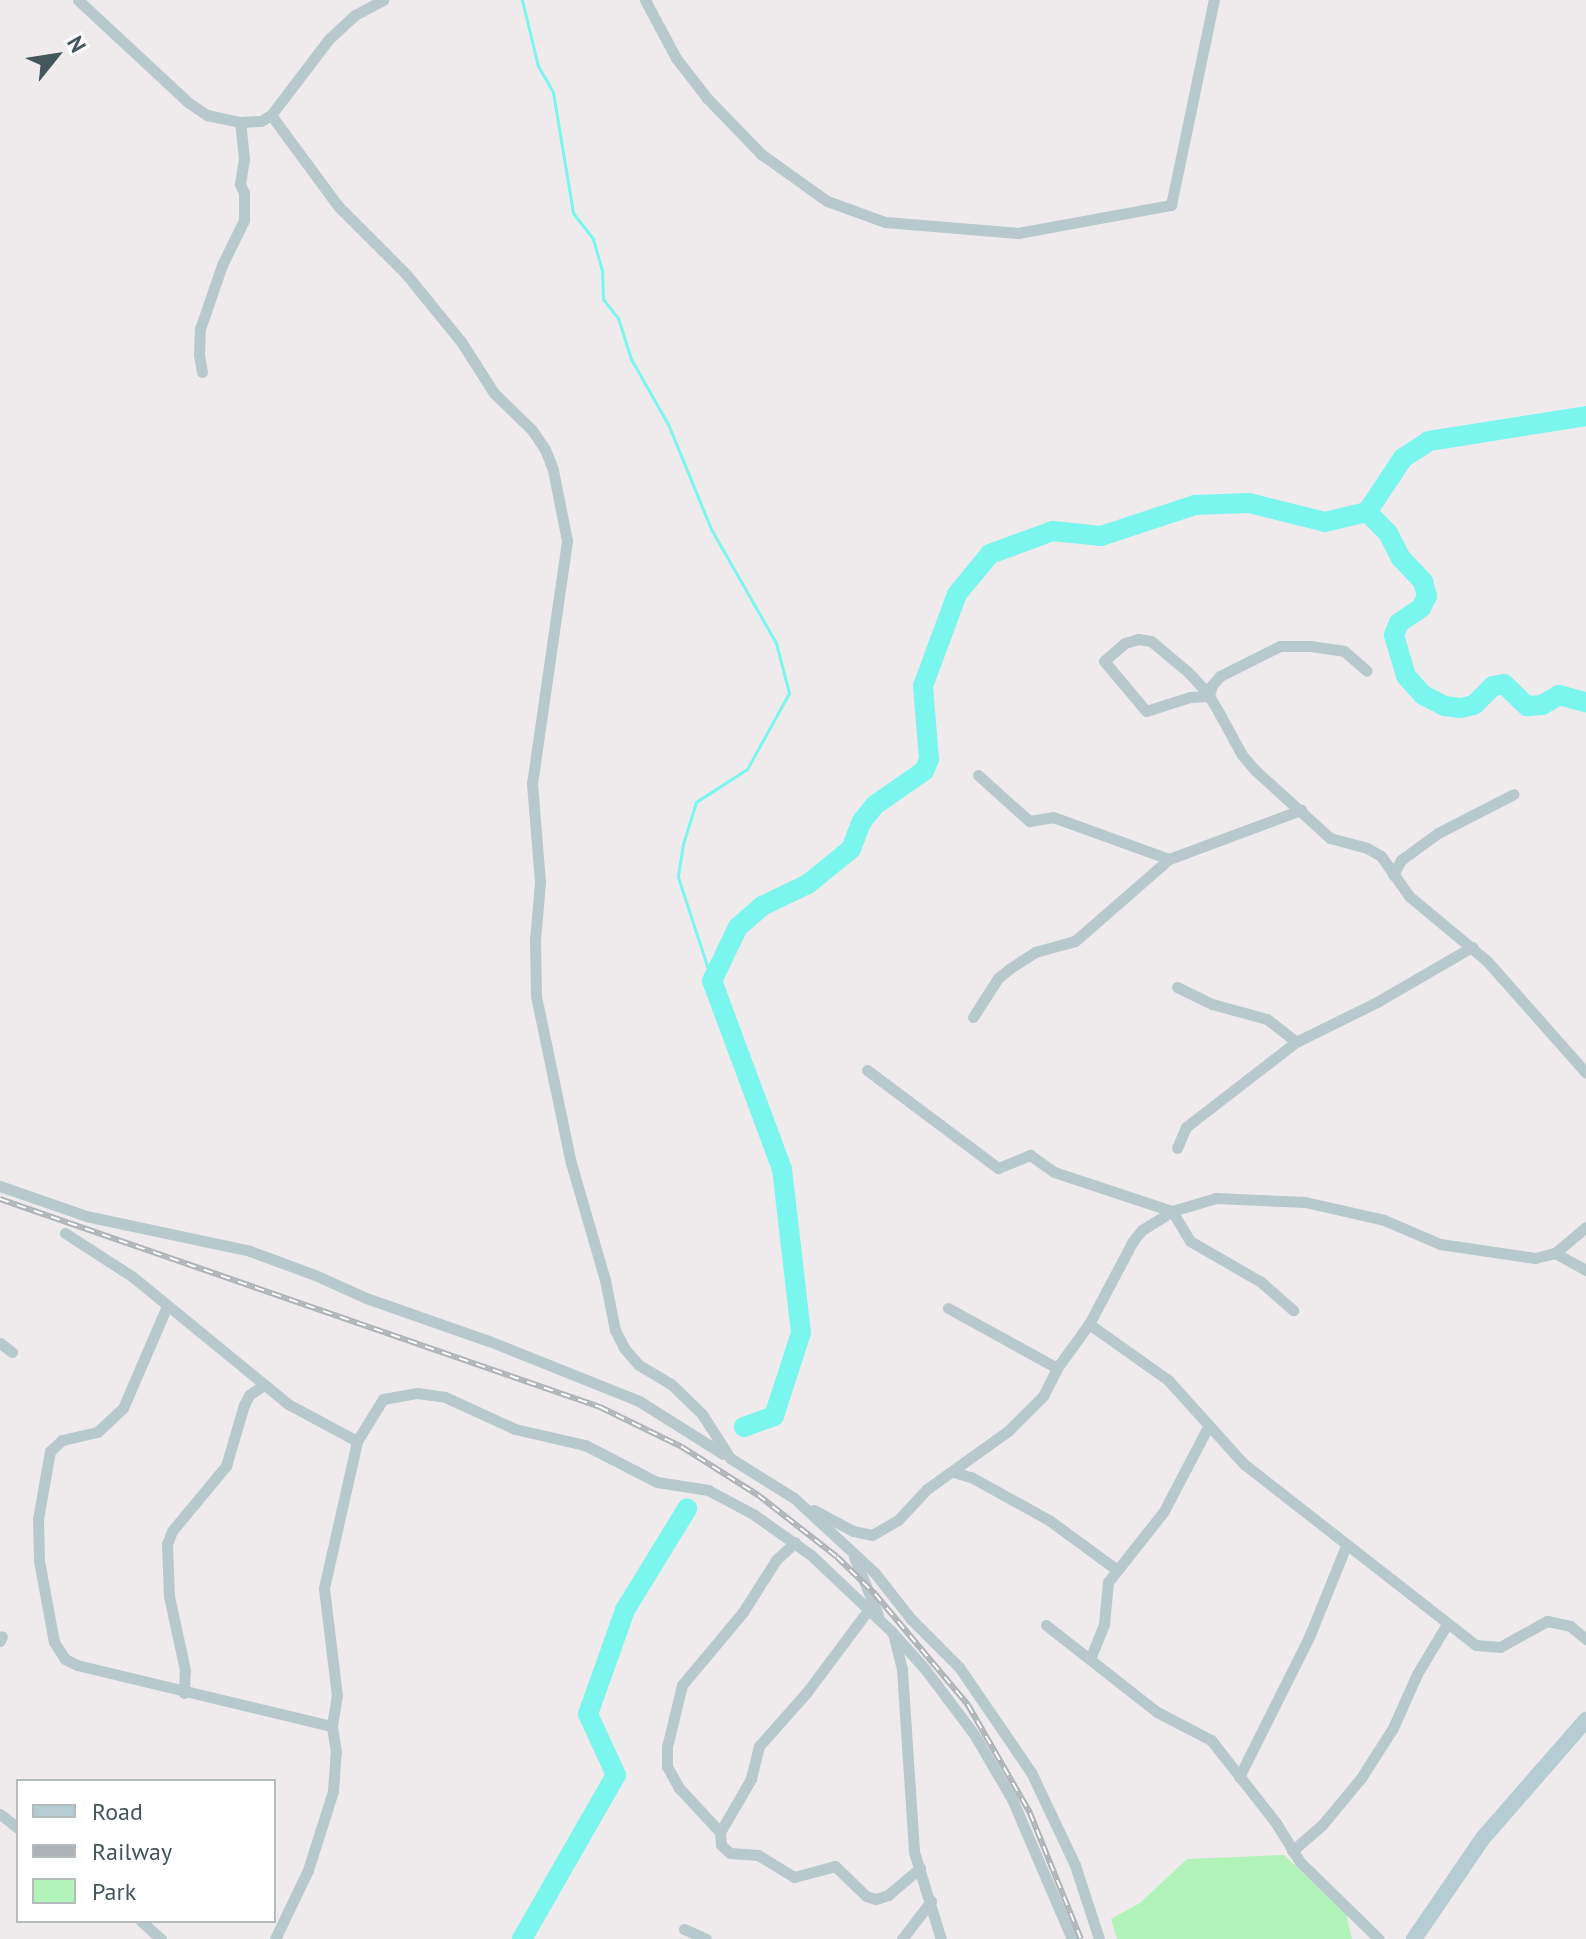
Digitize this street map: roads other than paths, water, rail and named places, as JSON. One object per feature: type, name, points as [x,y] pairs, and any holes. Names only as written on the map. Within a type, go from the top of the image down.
[{"type":"street","points":[[78,0],[189,103],[207,115],[240,122],[261,121],[271,115],[329,39],[355,15],[383,0]]},
{"type":"street","points":[[645,0],[676,58],[707,98],[761,154],[827,201],[885,222],[1018,233],[1171,205],[1214,0]]},
{"type":"street","points":[[271,115],[338,206],[406,274],[462,343],[494,393],[532,430],[545,449],[553,470],[567,541],[532,783],[540,882],[535,940],[538,1015],[571,1163],[605,1280],[615,1330],[639,1365],[671,1384],[695,1406],[730,1458]]},
{"type":"street","points":[[202,372],[200,329],[230,246],[244,220],[240,184],[244,159],[240,122]]},
{"type":"street","points":[[1209,696],[1190,697],[1146,711],[1104,661],[1131,640],[1151,641],[1200,683],[1209,696],[1242,755],[1330,838],[1375,851],[1409,896],[1472,947],[1518,993],[1586,1073]]},
{"type":"street","points":[[1209,696],[1212,685],[1220,676],[1280,646],[1344,651],[1367,671]]},
{"type":"street","points":[[978,775],[1029,821],[1053,817],[1169,859]]},
{"type":"street","points":[[1393,875],[1401,860],[1438,833],[1514,794]]},
{"type":"street","points":[[973,1017],[998,978],[1009,969],[1035,952],[1075,941],[1169,859],[1301,810]]},
{"type":"street","points":[[1177,1148],[1186,1127],[1296,1042],[1377,1002],[1472,947]]},
{"type":"street","points":[[1177,987],[1212,1004],[1267,1019],[1296,1042]]},
{"type":"street","points":[[867,1070],[998,1168],[1030,1155],[1054,1172],[1172,1211],[1190,1241],[1261,1282],[1293,1310]]},
{"type":"street","points":[[0,1186],[86,1216],[250,1251],[639,1401],[794,1498],[853,1531],[872,1535],[898,1520],[927,1489],[1030,1412],[1089,1324],[1133,1241],[1142,1230],[1172,1211],[1216,1198],[1305,1202],[1384,1220],[1440,1244],[1535,1258],[1555,1253],[1586,1227]]},
{"type":"street","points":[[65,1233],[133,1277],[288,1404],[357,1441]]},
{"type":"street","points":[[1555,1253],[1586,1270]]},
{"type":"street","points":[[167,1306],[123,1408],[97,1432],[62,1440],[50,1451],[38,1519],[39,1561],[54,1642],[65,1659],[77,1665],[332,1726]]},
{"type":"street","points":[[948,1308],[1057,1368]]},
{"type":"street","points":[[1089,1324],[1168,1380],[1228,1450],[1346,1546],[1447,1624],[1484,1648],[1500,1647],[1547,1621],[1570,1626],[1586,1639]]},
{"type":"street","points":[[0,1343],[12,1352]]},
{"type":"street","points":[[184,1693],[185,1670],[169,1596],[167,1544],[172,1531],[226,1466],[244,1405],[249,1395],[264,1385]]},
{"type":"street","points":[[275,1939],[308,1870],[333,1791],[336,1752],[332,1726],[337,1696],[324,1588],[357,1441],[383,1399],[417,1393],[445,1397],[515,1429],[585,1445],[657,1482],[708,1490],[753,1514],[795,1542],[880,1619],[954,1705],[993,1764],[1038,1855],[1072,1939]]},
{"type":"street","points":[[1090,1659],[1104,1624],[1105,1593],[1117,1570],[1164,1511],[1208,1427]]},
{"type":"street","points":[[953,1472],[971,1477],[1049,1520],[1117,1570]]},
{"type":"street","points":[[794,1498],[850,1550],[959,1667],[1020,1752],[1068,1850],[1099,1939]]},
{"type":"street","points":[[795,1542],[776,1560],[743,1612],[682,1685],[667,1747],[667,1766],[679,1788],[720,1832],[724,1851],[758,1855],[794,1877],[835,1866],[870,1898],[888,1895],[920,1868]]},
{"type":"street","points":[[1239,1777],[1309,1637],[1346,1546]]},
{"type":"street","points":[[850,1550],[880,1619]]},
{"type":"street","points":[[720,1832],[751,1779],[759,1746],[807,1692],[869,1609]]},
{"type":"street","points":[[1292,1851],[1322,1825],[1361,1778],[1393,1728],[1417,1674],[1447,1624]]},
{"type":"street","points":[[1046,1625],[1157,1712],[1211,1740],[1276,1823],[1292,1851],[1310,1873],[1379,1939]]},
{"type":"street","points":[[891,1631],[902,1670],[914,1852],[941,1939]]},
{"type":"street","points":[[1414,1939],[1483,1838],[1586,1720]]},
{"type":"street","points":[[0,1814],[16,1826]]},
{"type":"street","points":[[902,1939],[931,1901]]},
{"type":"street","points":[[143,1923],[161,1939]]},
{"type":"street","points":[[684,1929],[706,1939]]},
{"type":"waterway","points":[[522,0],[538,66],[553,92],[573,213],[593,239],[602,270],[603,299],[618,318],[631,359],[668,424],[711,529],[776,643],[789,693],[747,769],[696,802],[683,844],[678,877],[712,981]]},
{"type":"waterway","points":[[744,1427],[774,1416],[801,1333],[782,1169],[712,981],[738,927],[762,906],[808,884],[851,849],[862,821],[875,805],[924,771],[929,759],[923,686],[957,594],[990,554],[1053,531],[1101,536],[1195,505],[1249,503],[1325,522],[1367,512],[1403,458],[1429,441],[1586,416]]},
{"type":"waterway","points":[[1367,512],[1388,533],[1401,558],[1423,582],[1427,596],[1421,608],[1399,623],[1394,635],[1406,676],[1423,695],[1445,706],[1461,708],[1474,705],[1493,686],[1504,684],[1527,706],[1542,705],[1559,695],[1586,702]]},
{"type":"waterway","points":[[522,1939],[616,1775],[588,1714],[625,1610],[687,1509]]},
{"type":"railway","points":[[0,1199],[600,1407],[682,1447],[758,1495],[837,1557],[875,1594],[968,1705],[1030,1813],[1081,1939]]}]
